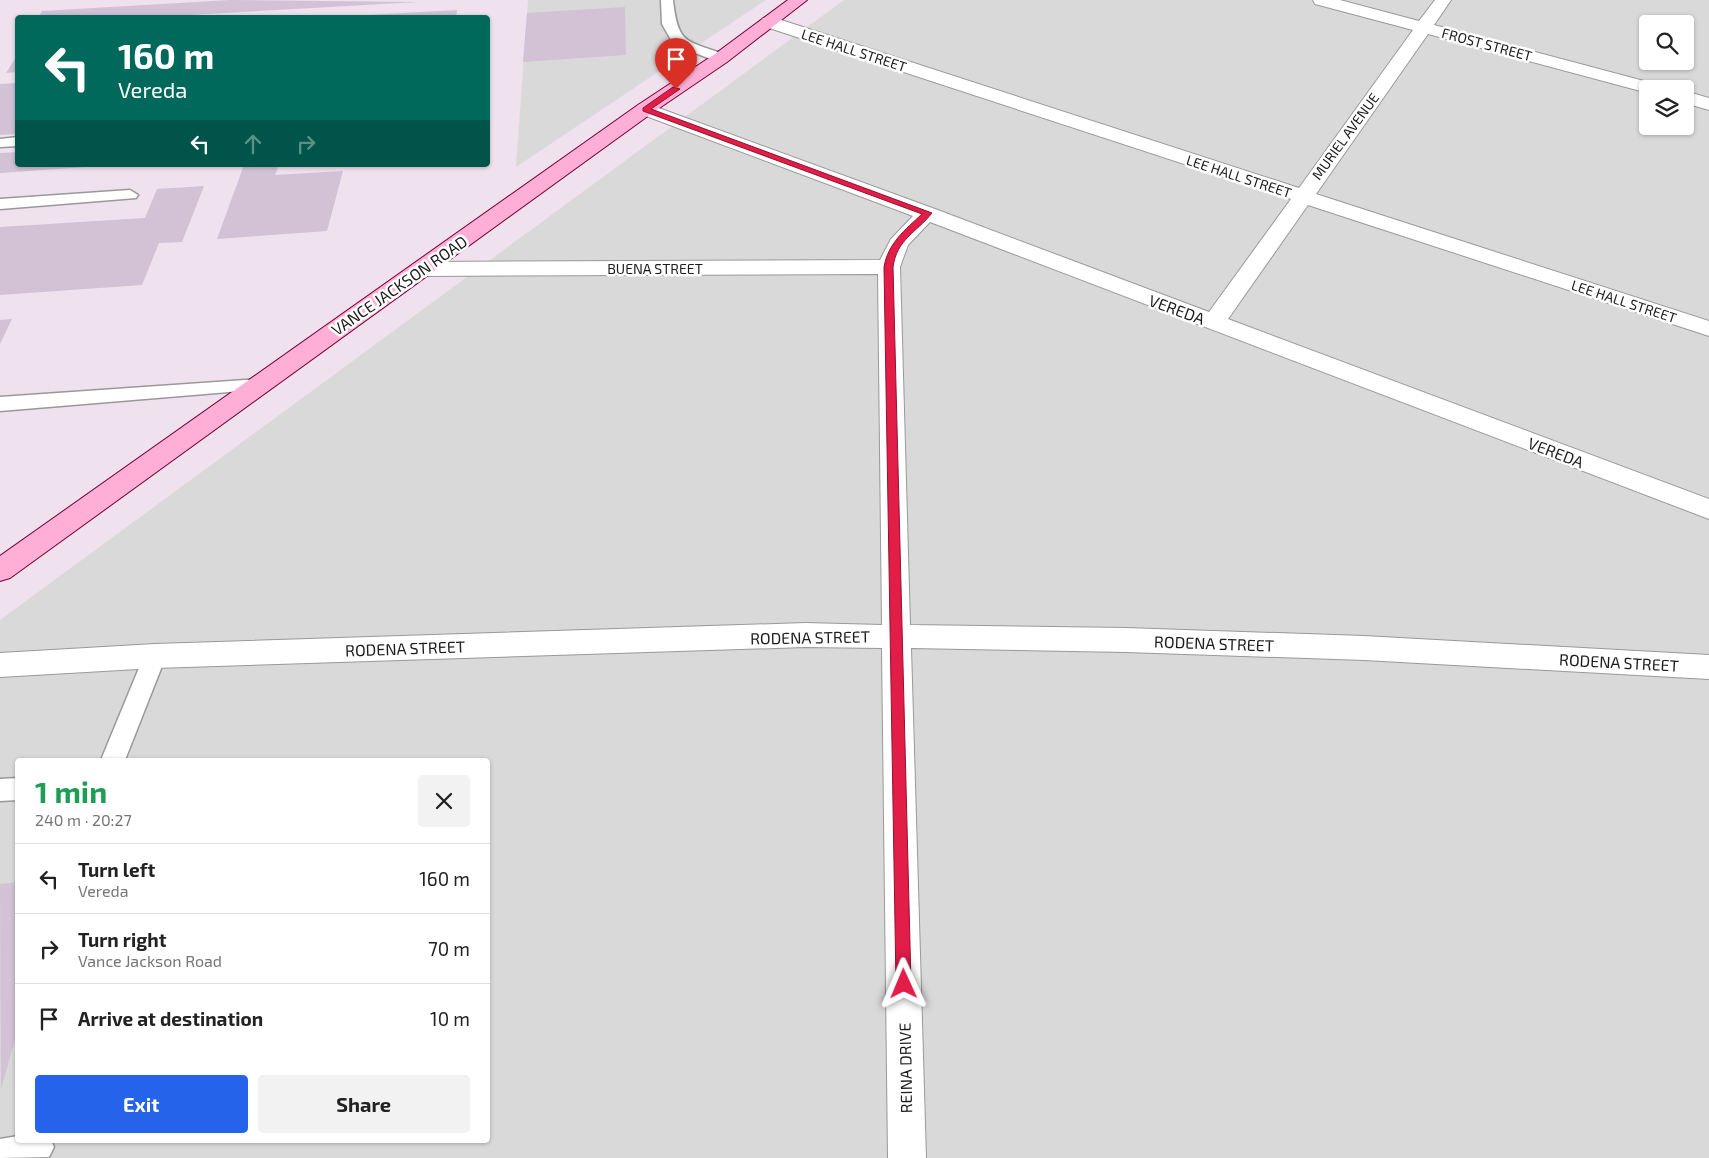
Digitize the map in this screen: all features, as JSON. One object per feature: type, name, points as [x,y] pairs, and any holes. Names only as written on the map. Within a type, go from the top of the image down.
[{"type":"main road","name":"VANCE JACKSON ROAD","points":[[0,570],[421,269],[721,58],[799,0]]},
{"type":"street","name":"FROST STREET","points":[[1321,0],[1639,85]]},
{"type":"street","name":"MURIEL AVENUE","points":[[1214,322],[1444,0]]},
{"type":"street","name":"LEE HALL STREET","points":[[769,22],[1709,329]]},
{"type":"street","points":[[1694,100],[1709,104]]},
{"type":"street","name":"VEREDA","points":[[645,110],[928,213],[1709,509]]},
{"type":"street","name":"REINA DRIVE","points":[[908,1158],[895,636],[889,267],[891,252],[900,240],[928,213]]},
{"type":"street","name":"BUENA STREET","points":[[421,269],[889,267]]},
{"type":"street","name":"RODENA STREET","points":[[0,665],[155,656],[795,636],[895,636],[1126,640],[1364,648],[1709,667]]},
{"type":"lane","points":[[667,0],[669,24],[679,42],[721,58]]},
{"type":"lane","points":[[0,143],[15,141]]},
{"type":"lane","points":[[0,204],[130,195]]},
{"type":"lane","points":[[0,404],[259,385]]},
{"type":"lane","points":[[114,758],[155,656]]},
{"type":"lane","points":[[0,790],[15,789]]},
{"type":"lane","points":[[0,1154],[39,1148]]},
{"type":"shaded area","points":[[528,0],[766,0],[516,167]]},
{"type":"shaded area","points":[[844,0],[1709,0],[1709,1158],[0,1158],[0,620]]},
{"type":"building","points":[[230,0],[418,2],[190,15],[40,15],[42,11]]},
{"type":"building","points":[[625,7],[626,55],[523,62],[527,13]]},
{"type":"building","points":[[457,10],[456,15],[368,15]]},
{"type":"building","points":[[15,59],[15,72],[6,73]]},
{"type":"building","points":[[15,83],[15,134],[0,135],[0,84]]},
{"type":"building","points":[[15,152],[15,167],[86,167],[0,173],[0,153]]},
{"type":"building","points":[[243,167],[278,167],[275,175],[343,171],[327,231],[217,239]]},
{"type":"building","points":[[204,186],[182,242],[159,243],[142,285],[0,295],[0,227],[145,218],[157,189]]},
{"type":"building","points":[[12,319],[0,344],[0,320]]},
{"type":"building","points":[[15,882],[15,1040],[1,1089],[0,884]]},
{"type":"route","points":[[676,89],[645,110],[928,213],[900,240],[891,252],[889,267],[895,636],[904,984]]}]
